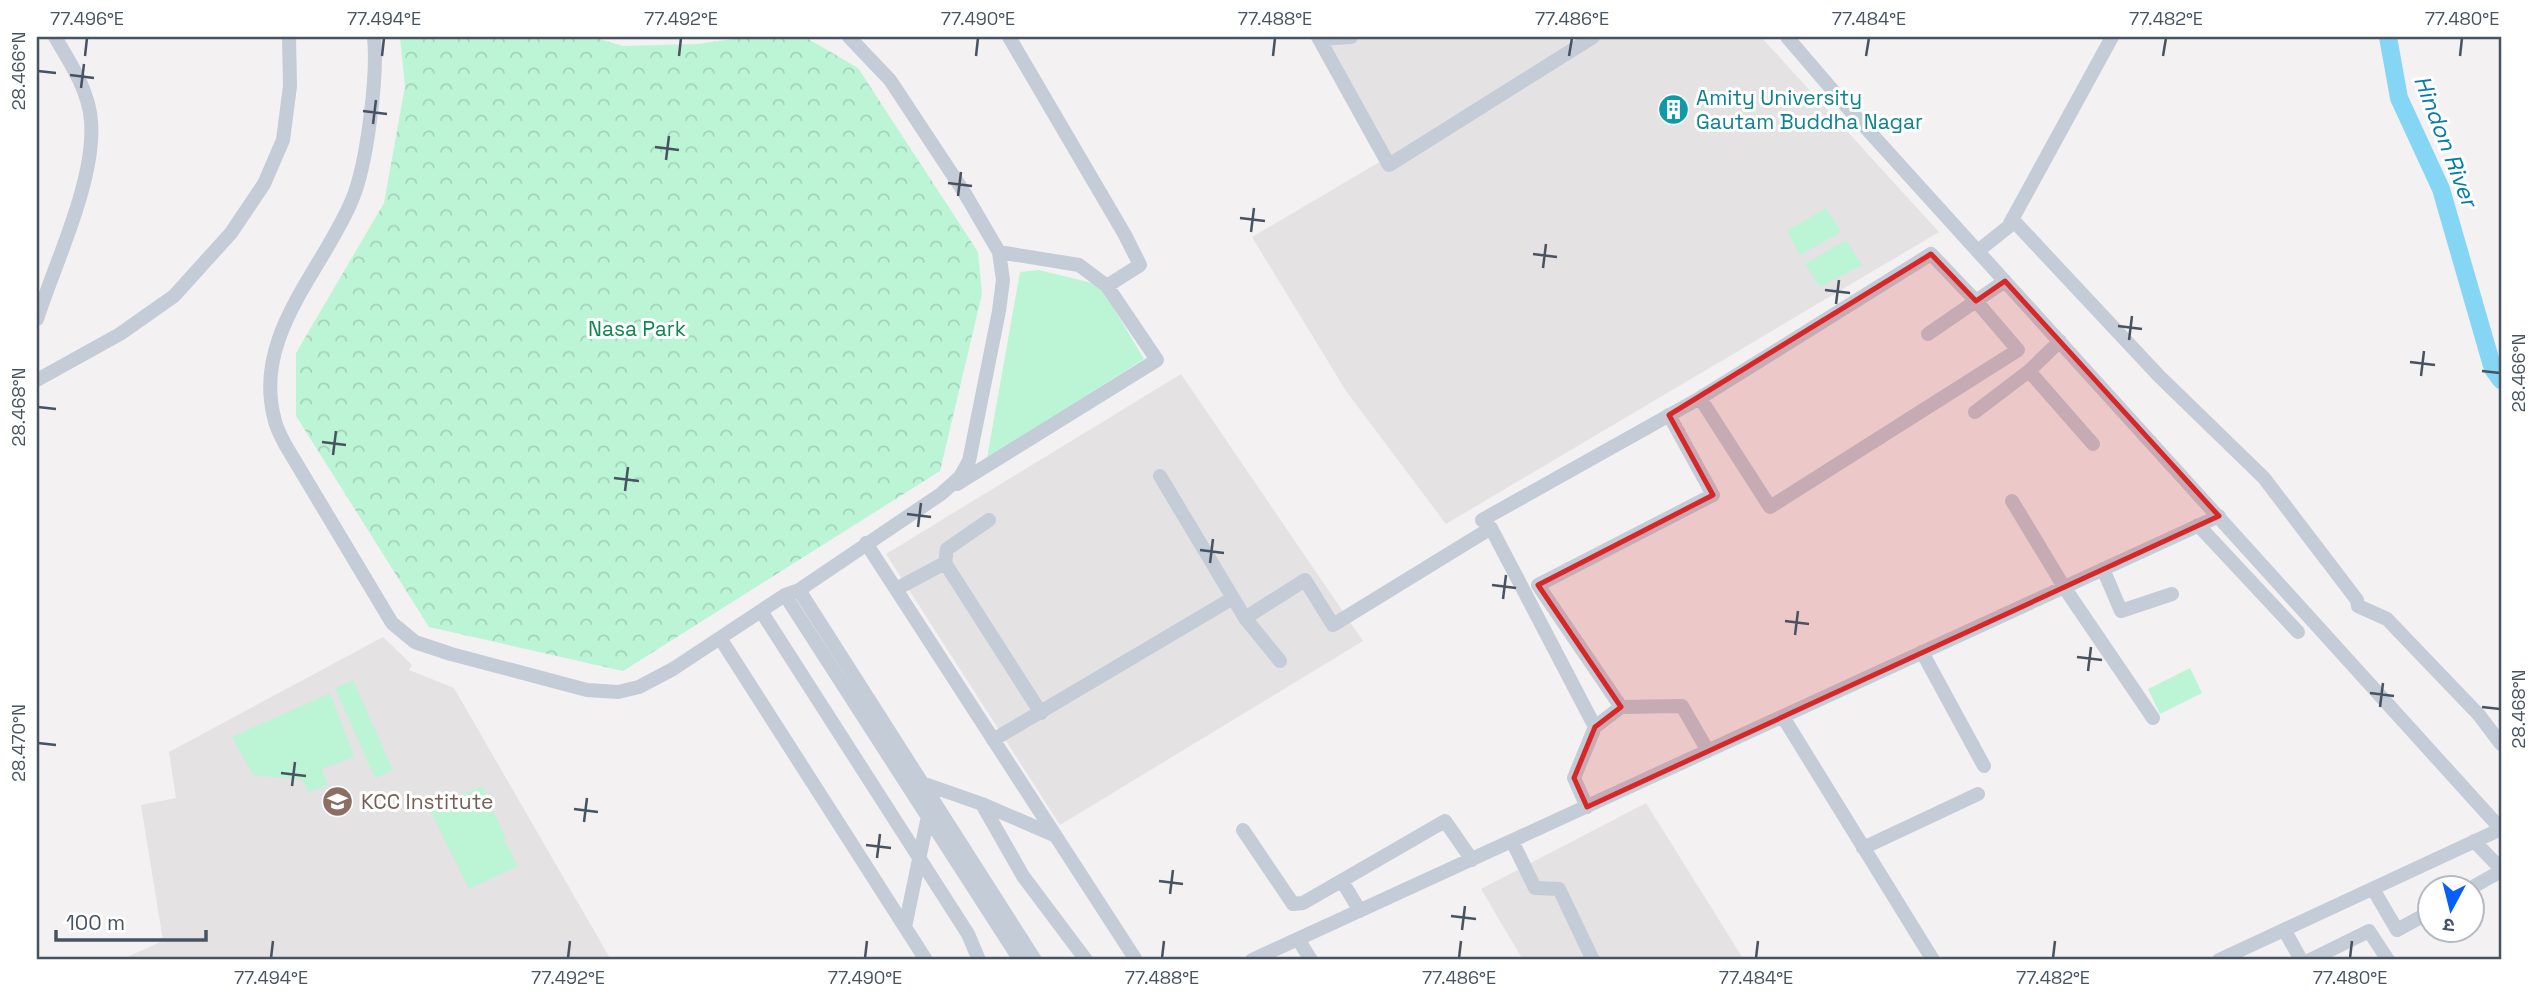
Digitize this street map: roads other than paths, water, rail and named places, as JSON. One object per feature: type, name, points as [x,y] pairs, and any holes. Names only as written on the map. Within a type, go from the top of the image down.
[{"type":"street","points":[[37,319],[66,237],[90,150],[91,120],[83,93],[74,68],[55,37]]},
{"type":"street","points":[[37,380],[120,334],[174,296],[231,233],[264,184],[283,140],[290,86],[289,37]]},
{"type":"street","points":[[374,37],[371,102],[361,173],[338,228],[293,304],[280,335],[270,377],[275,421],[286,446],[392,623],[415,642],[587,690],[618,692],[639,687],[673,669],[941,494],[1157,360],[1107,286],[1079,265],[999,252]]},
{"type":"street","points":[[849,37],[890,80],[964,192],[999,252],[1003,280],[999,311],[973,447],[960,477],[941,494]]},
{"type":"street","points":[[1009,37],[1140,265],[1107,286]]},
{"type":"street","points":[[1351,37],[1319,38],[1389,166],[1593,37]]},
{"type":"street","points":[[1787,37],[1847,107],[2501,829],[2219,960]]},
{"type":"street","points":[[1978,251],[2007,228],[2112,37]]},
{"type":"street","points":[[2012,219],[2159,376],[2264,478],[2328,560],[2357,600],[2358,606],[2387,619],[2479,715],[2501,744]]},
{"type":"street","points":[[1482,520],[1700,398],[1931,254],[2018,350],[1770,507],[1700,398]]},
{"type":"street","points":[[1928,334],[2005,281]]},
{"type":"street","points":[[1975,412],[2029,371],[2060,341]]},
{"type":"street","points":[[2029,371],[2093,444]]},
{"type":"street","points":[[1620,707],[1538,586],[1713,495],[1669,415]]},
{"type":"street","points":[[1160,476],[1245,618],[1280,661]]},
{"type":"street","points":[[2011,501],[2064,587],[2153,718]]},
{"type":"street","points":[[1252,960],[2219,516]]},
{"type":"street","points":[[989,520],[947,549],[944,563],[1041,713]]},
{"type":"street","points":[[2198,525],[2298,632]]},
{"type":"street","points":[[1245,618],[1306,580],[1333,625],[1491,528],[1595,727]]},
{"type":"street","points":[[866,543],[1136,960]]},
{"type":"street","points":[[896,589],[944,563]]},
{"type":"street","points":[[2103,569],[2121,611],[2172,594]]},
{"type":"street","points":[[792,593],[922,783],[1035,960]]},
{"type":"street","points":[[792,593],[928,816],[1020,960]]},
{"type":"street","points":[[993,740],[1233,598]]},
{"type":"street","points":[[761,611],[968,934],[978,960]]},
{"type":"street","points":[[720,638],[926,960]]},
{"type":"street","points":[[1922,653],[1984,766]]},
{"type":"street","points":[[1587,807],[1574,778],[1595,727],[1620,707],[1682,706],[1708,751]]},
{"type":"street","points":[[1783,717],[1933,960]]},
{"type":"street","points":[[922,783],[982,804],[1054,835]]},
{"type":"street","points":[[1863,848],[1978,794]]},
{"type":"street","points":[[982,804],[1023,876],[1086,960]]},
{"type":"street","points":[[905,927],[928,816]]},
{"type":"street","points":[[1243,830],[1293,904],[1303,903],[1445,821],[1472,860]]},
{"type":"street","points":[[1513,841],[1535,888],[1559,889],[1593,960]]},
{"type":"street","points":[[2474,841],[2501,870]]},
{"type":"street","points":[[1342,880],[1360,911]]},
{"type":"street","points":[[2373,889],[2397,930],[2416,920]]},
{"type":"street","points":[[2285,931],[2301,960]]},
{"type":"street","points":[[2310,960],[2369,931],[2388,960]]},
{"type":"street","points":[[1298,939],[1311,960]]},
{"type":"waterway","name":"Hindon River","points":[[2388,37],[2399,98],[2441,189],[2493,369],[2501,380]]},
{"type":"place","name":"Amity University Gautam Buddha Nagar","points":[[1673,109]]},
{"type":"place","name":"KCC Institute","points":[[338,801]]},
{"type":"park label","name":"Nasa Park","points":[[637,328]]}]
